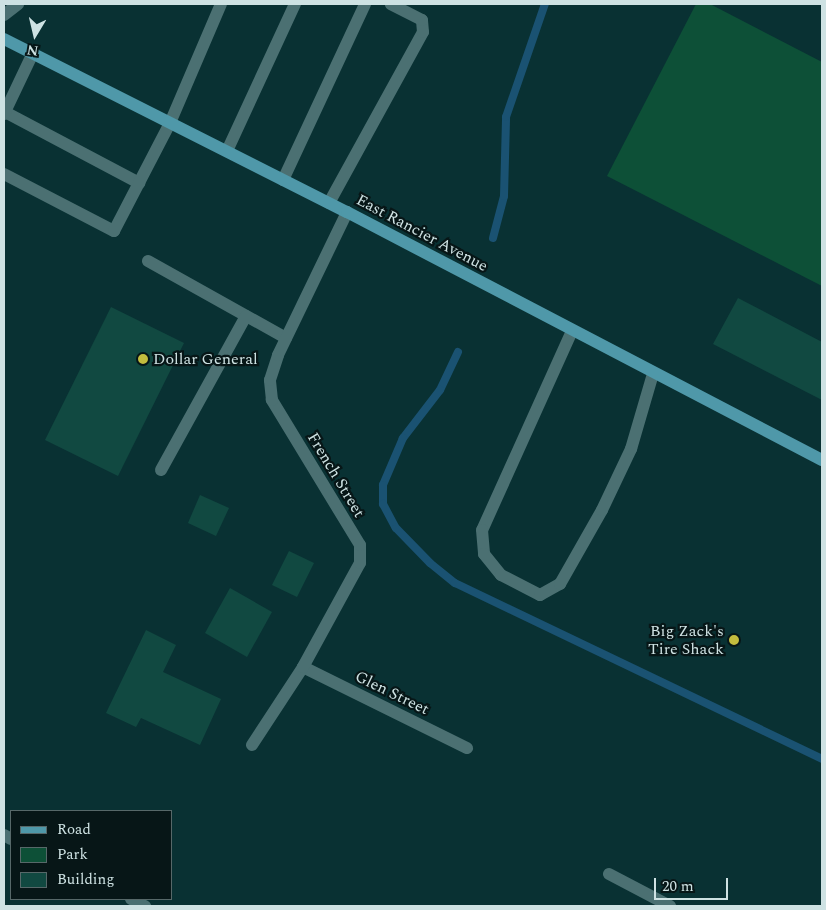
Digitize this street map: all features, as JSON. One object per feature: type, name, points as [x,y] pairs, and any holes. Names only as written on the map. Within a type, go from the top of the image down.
[{"type":"main road","name":"East Rancier Avenue","points":[[4,39],[347,212],[653,374],[822,460]]},
{"type":"street","points":[[4,15],[18,4]]},
{"type":"street","points":[[4,174],[114,231],[170,123],[221,4]]},
{"type":"street","points":[[227,151],[295,4]]},
{"type":"street","points":[[284,180],[365,4]]},
{"type":"street","points":[[329,203],[423,32],[422,20],[391,4]]},
{"type":"street","points":[[32,53],[4,113],[139,183]]},
{"type":"street","name":"French Street","points":[[252,745],[303,667],[360,563],[360,545],[272,400],[270,380],[286,338],[347,212]]},
{"type":"street","points":[[148,262],[286,338]]},
{"type":"street","points":[[161,470],[246,316]]},
{"type":"street","points":[[572,331],[482,530],[484,554],[501,575],[540,595],[560,584],[602,510],[630,449],[653,374]]},
{"type":"street","name":"Glen Street","points":[[303,667],[467,748]]},
{"type":"street","points":[[609,874],[670,906]]},
{"type":"street","points":[[133,900],[146,906]]},
{"type":"green space","points":[[696,4],[710,4],[822,62],[822,286],[607,176]]},
{"type":"building","points":[[738,298],[822,342],[822,400],[713,344]]},
{"type":"building","points":[[111,307],[184,343],[118,476],[45,440]]},
{"type":"building","points":[[200,495],[229,508],[216,536],[188,523]]},
{"type":"building","points":[[289,551],[314,563],[297,597],[272,585]]},
{"type":"building","points":[[230,588],[272,612],[247,657],[205,633]]},
{"type":"building","points":[[146,630],[176,645],[163,672],[221,699],[200,745],[141,718],[136,727],[106,713]]},
{"type":"waterway","points":[[493,238],[504,196],[506,117],[545,4]]},
{"type":"waterway","points":[[458,352],[440,390],[403,438],[383,485],[383,504],[396,528],[430,563],[455,583],[822,759]]},
{"type":"place","name":"Dollar General","points":[[143,359]]},
{"type":"place","name":"Big Zack's Tire Shack","points":[[734,640]]}]
